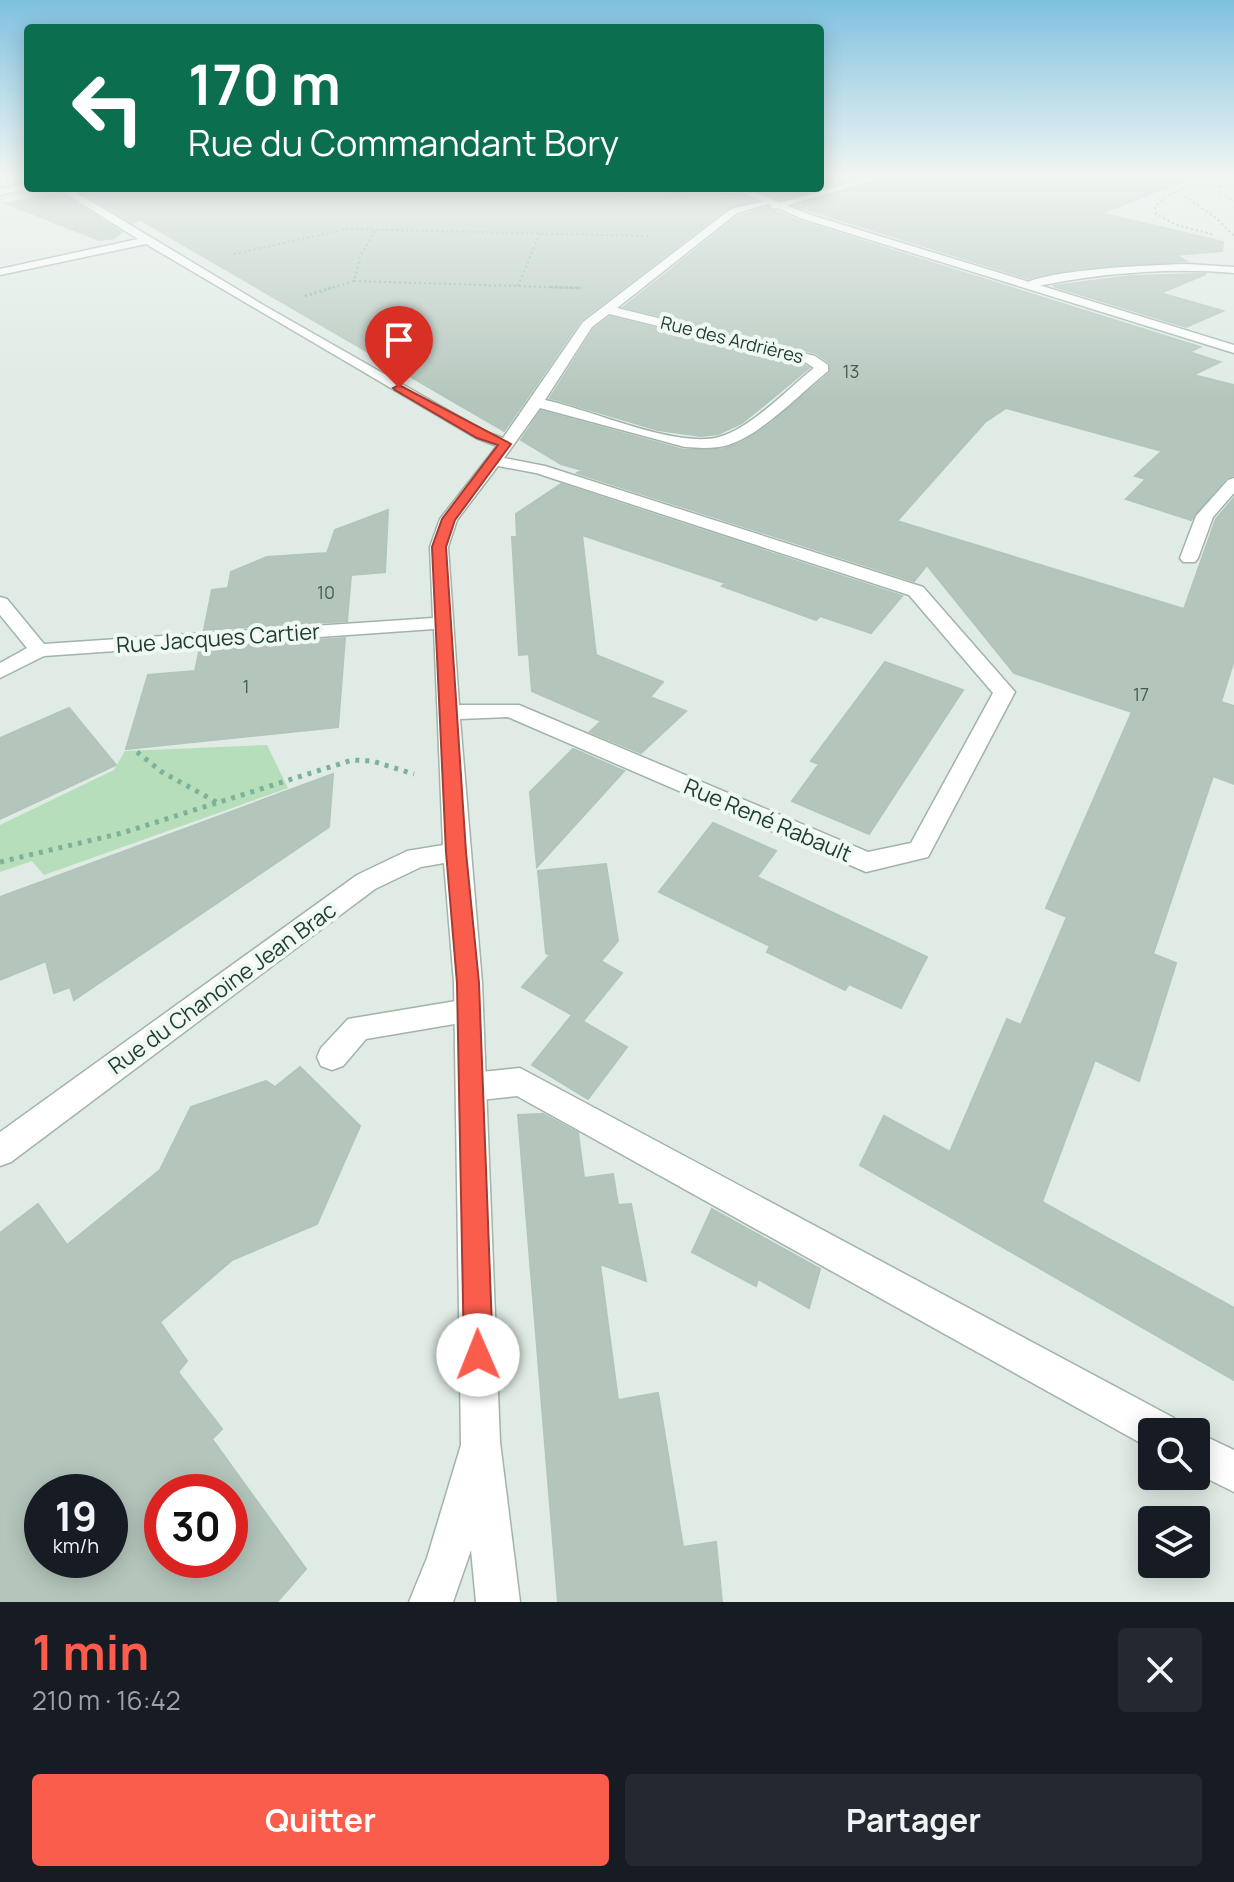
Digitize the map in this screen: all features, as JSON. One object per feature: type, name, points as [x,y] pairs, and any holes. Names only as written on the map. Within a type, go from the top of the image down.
[{"type":"street","points":[[0,272],[98,251]]},
{"type":"street","points":[[166,251],[467,427],[498,452]]},
{"type":"street","points":[[498,1602],[480,1442],[472,1087],[464,917],[456,852],[441,623],[439,547],[442,531],[587,325],[682,251]]},
{"type":"street","points":[[919,251],[1234,349]]},
{"type":"street","points":[[1028,285],[1071,277],[1191,268],[1234,270]]},
{"type":"street","name":"Rue des Ardrières","points":[[534,402],[690,444],[720,442],[823,368],[810,359],[606,309]]},
{"type":"street","name":"Rue René Rabault","points":[[448,712],[511,710],[866,862],[919,850],[1004,692],[916,591],[539,469],[498,452]]},
{"type":"street","points":[[1189,558],[1205,516],[1234,483]]},
{"type":"street","points":[[0,603],[39,650]]},
{"type":"street","name":"Rue Jacques Cartier","points":[[0,672],[39,650],[441,623]]},
{"type":"street","name":"Rue du Chanoine Jean Brac","points":[[0,1151],[366,882],[416,858],[456,852]]},
{"type":"street","points":[[332,1057],[358,1028],[468,1011]]},
{"type":"street","points":[[472,1087],[520,1082],[1138,1420]]},
{"type":"street","points":[[431,1602],[448,1558],[480,1442]]},
{"type":"street","points":[[1210,1459],[1234,1472]]},
{"type":"path","points":[[232,254],[247,251]]},
{"type":"path","points":[[354,281],[364,251]]},
{"type":"path","points":[[518,286],[533,251]]},
{"type":"path","points":[[294,299],[354,281],[580,288]]},
{"type":"path","points":[[137,752],[162,772],[218,803]]},
{"type":"path","points":[[0,862],[122,833],[352,760],[384,765]]},
{"type":"green space","points":[[267,745],[288,788],[44,875],[32,861],[0,872],[0,825],[114,770],[125,751]]},
{"type":"building","points":[[194,251],[672,251],[581,320],[504,431]]},
{"type":"building","points":[[694,251],[894,251],[1200,347],[1189,352],[1220,362],[1193,375],[1234,385],[1234,475],[1226,478],[1191,520],[1126,499],[1146,479],[1135,476],[1162,451],[1006,408],[985,422],[897,521],[1184,609],[1216,519],[1234,498],[1234,660],[1221,702],[1234,706],[1234,784],[1213,776],[1153,954],[1176,963],[1139,1081],[1095,1060],[1042,1202],[1234,1308],[1234,1380],[860,1165],[884,1116],[950,1152],[1007,1019],[1021,1025],[1067,917],[1046,908],[1132,712],[1014,673],[927,565],[914,581],[577,473],[582,470],[561,464],[521,440],[541,411],[684,450],[723,449],[742,442],[769,425],[830,373],[830,363],[816,353],[624,307]]},
{"type":"building","points":[[939,251],[1222,251],[1175,255],[1186,261],[1076,269],[1029,279]]},
{"type":"building","points":[[1206,274],[1160,293],[1223,311],[1186,327],[1053,286],[1130,276]]},
{"type":"building","points":[[610,317],[809,368],[742,423],[718,434],[701,436],[658,430],[550,398],[594,329]]},
{"type":"building","points":[[561,484],[902,596],[871,633],[820,616],[816,620],[722,586],[725,583],[582,535],[596,655],[663,682],[650,697],[686,711],[641,753],[590,732],[601,721],[532,691],[529,654],[519,655],[512,537],[517,537],[516,514]]},
{"type":"building","points":[[388,510],[385,572],[351,575],[347,621],[204,630],[212,590],[228,588],[231,572],[267,557],[327,553],[335,530]]},
{"type":"building","points":[[345,638],[338,727],[126,749],[148,675],[195,671],[200,648]]},
{"type":"building","points":[[885,662],[963,690],[869,834],[792,801],[819,764],[811,761]]},
{"type":"building","points":[[69,708],[116,765],[0,819],[0,738]]},
{"type":"building","points":[[573,749],[624,771],[537,867],[530,792]]},
{"type":"building","points":[[333,774],[329,827],[74,1000],[70,987],[54,993],[46,961],[0,980],[0,897]]},
{"type":"building","points":[[713,823],[776,851],[757,877],[927,957],[901,1008],[849,984],[845,990],[767,952],[770,946],[659,892]]},
{"type":"building","points":[[606,864],[618,941],[601,961],[622,973],[583,1021],[522,987],[550,955],[546,953],[538,871]]},
{"type":"building","points":[[572,1015],[627,1047],[588,1099],[532,1065]]},
{"type":"building","points":[[300,1067],[360,1126],[317,1224],[232,1260],[160,1322],[187,1361],[178,1372],[222,1429],[212,1439],[237,1474],[144,1474],[144,1578],[248,1578],[248,1489],[306,1569],[277,1602],[0,1602],[0,1233],[38,1204],[67,1245],[160,1170],[191,1107],[266,1081],[275,1087]]},
{"type":"building","points":[[543,1114],[578,1133],[584,1178],[613,1174],[618,1205],[631,1204],[646,1281],[600,1264],[618,1400],[658,1393],[683,1547],[716,1542],[722,1602],[558,1602],[518,1115]]},
{"type":"building","points":[[712,1209],[820,1269],[809,1308],[758,1279],[756,1286],[692,1252]]},
{"type":"route","points":[[399,388],[481,435],[505,444],[449,519],[442,531],[439,547],[456,852],[468,983],[478,1355]]}]
